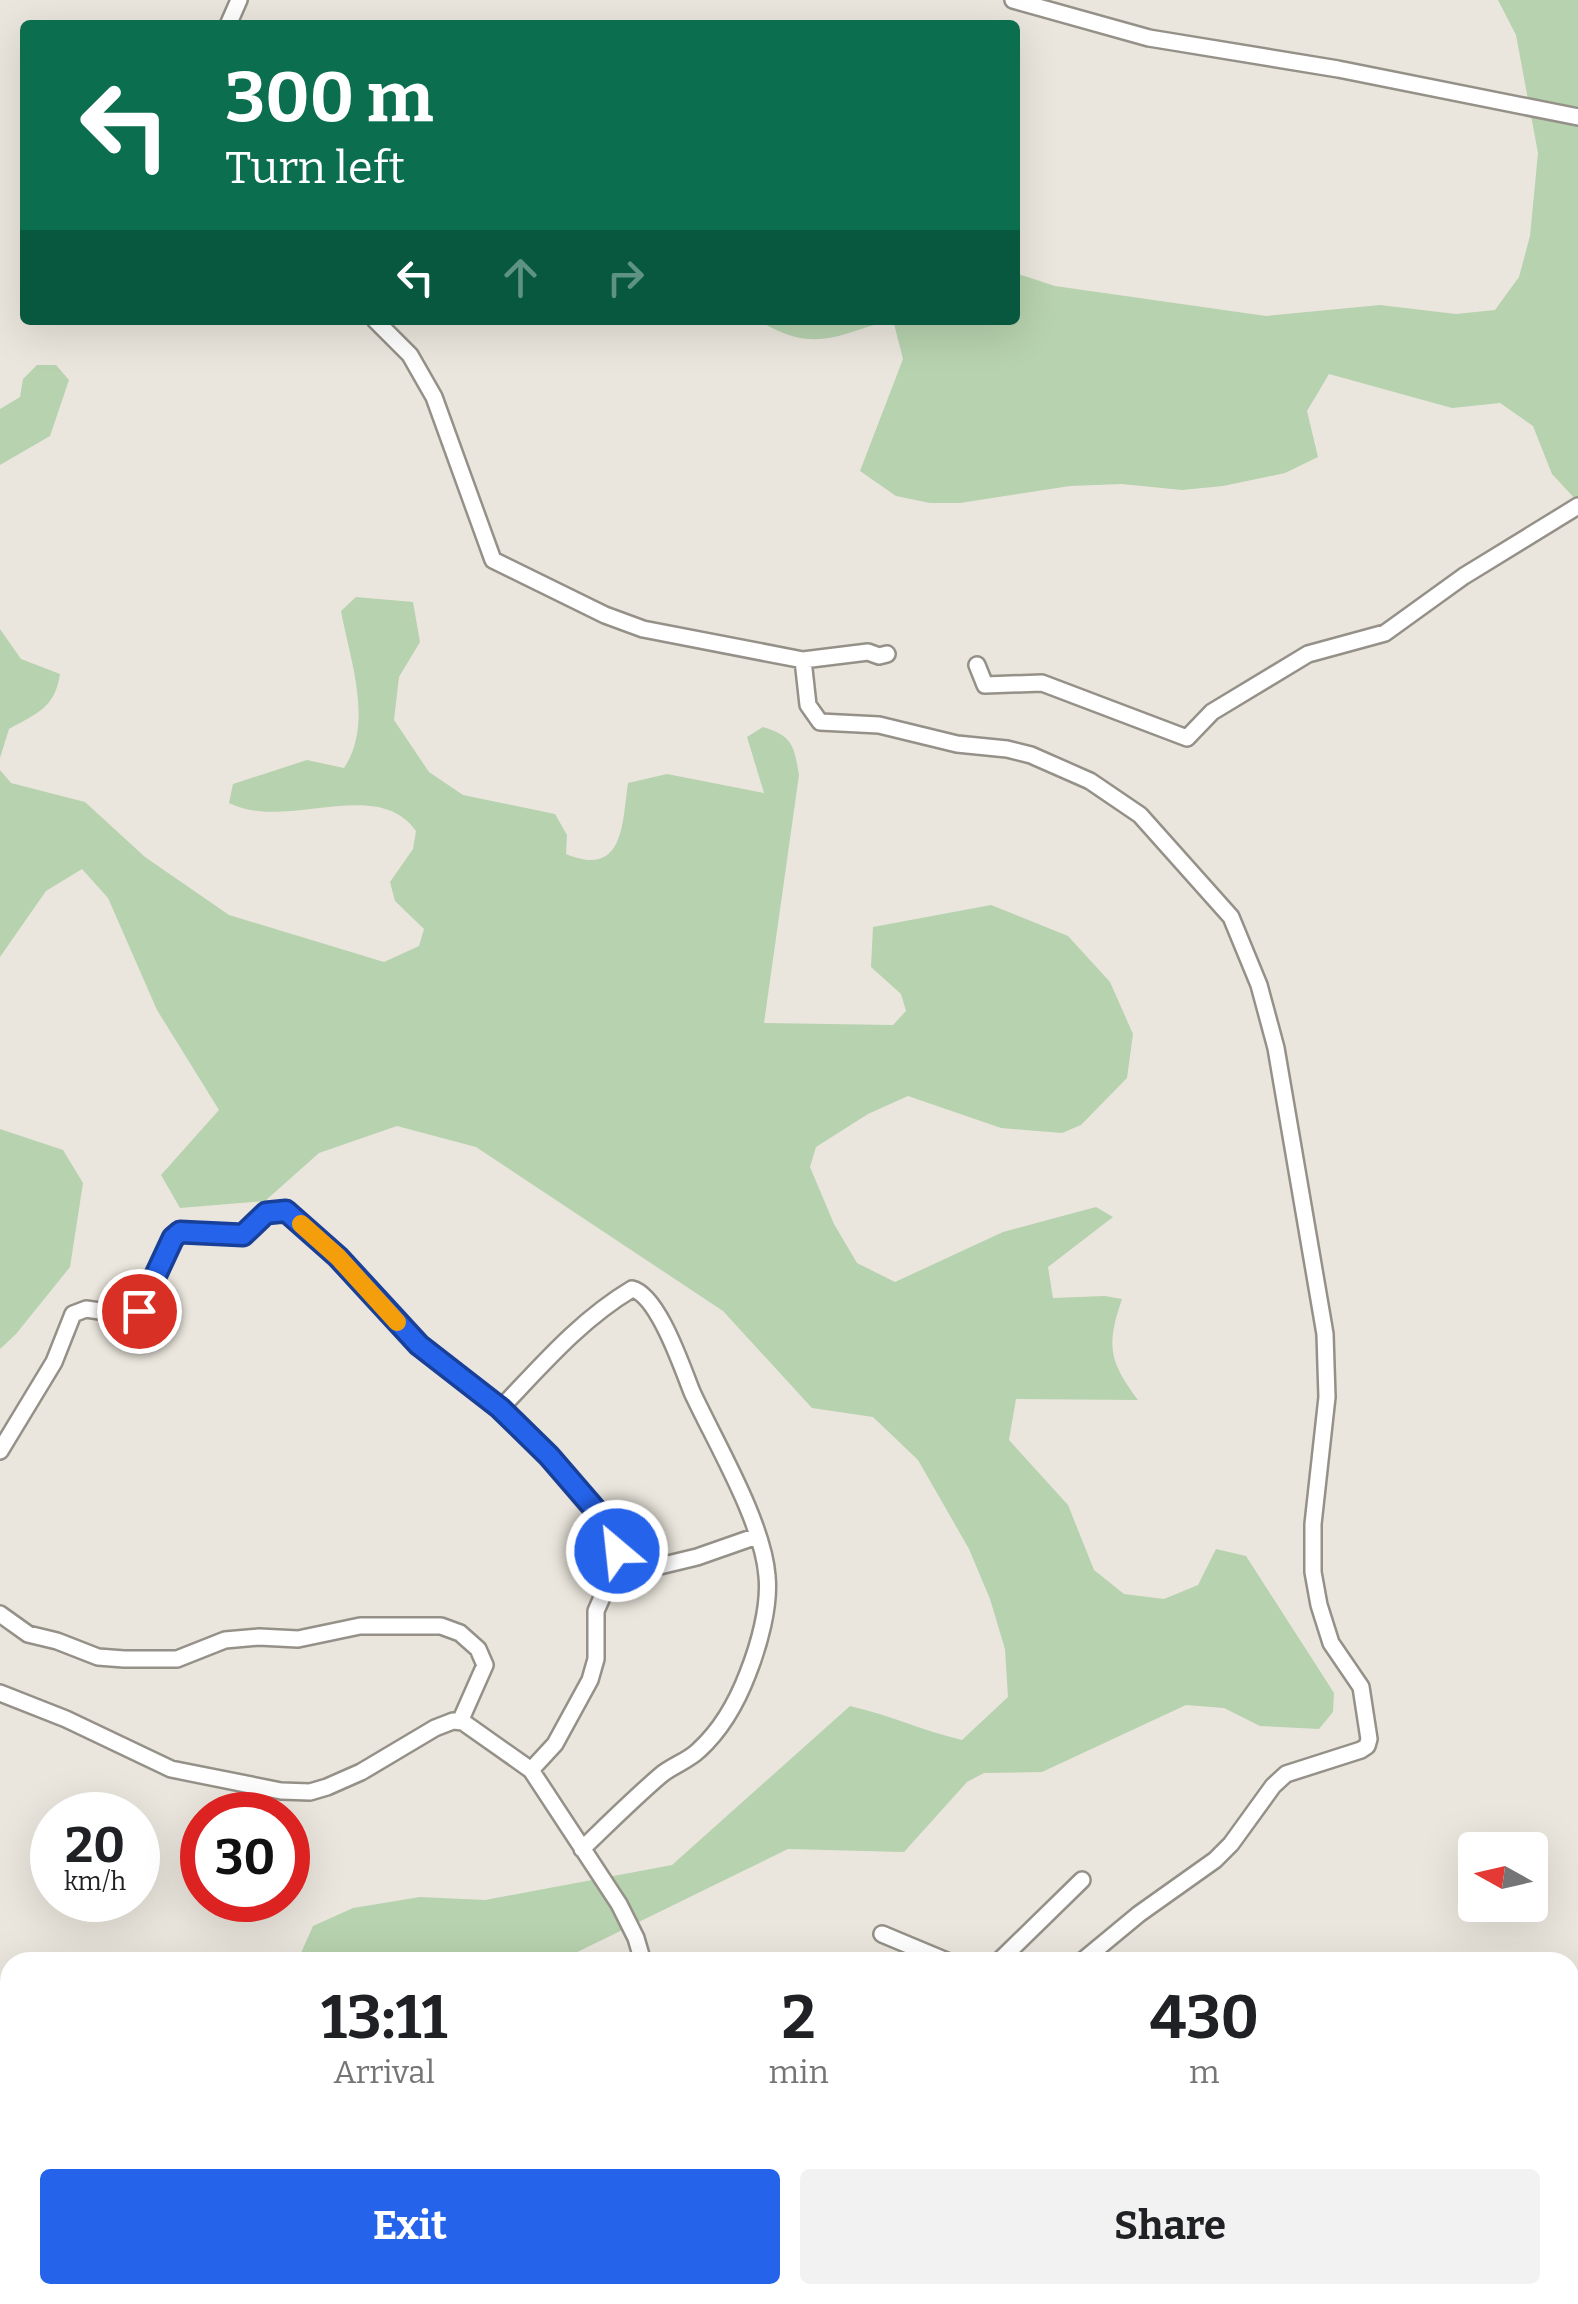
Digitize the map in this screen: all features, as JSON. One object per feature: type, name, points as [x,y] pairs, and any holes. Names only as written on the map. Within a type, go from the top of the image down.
[{"type":"street","points":[[1013,0],[1148,38],[1338,68],[1578,118]]},
{"type":"street","points":[[380,325],[410,355],[434,397],[493,560],[605,616],[643,629],[803,660],[868,652],[887,654]]},
{"type":"street","points":[[976,665],[985,685],[1042,682],[1186,738],[1212,712],[1308,654],[1385,632],[1464,576],[1578,506]]},
{"type":"street","points":[[803,660],[808,705],[820,722],[879,725],[958,744],[1007,748],[1090,781],[1140,814],[1230,917],[1260,985],[1276,1048],[1325,1334],[1326,1396],[1316,1485],[1313,1572],[1332,1643],[1362,1687],[1369,1739],[1361,1750],[1286,1774],[1215,1860],[1093,1952]]},
{"type":"street","points":[[0,1451],[54,1362],[74,1314],[86,1309],[134,1316],[173,1238],[180,1232],[243,1235],[266,1213],[286,1211],[338,1257],[419,1345],[500,1408],[549,1456],[599,1514],[617,1551],[596,1611],[596,1660],[590,1680],[556,1744],[530,1770]]},
{"type":"street","points":[[500,1408],[574,1332],[620,1296],[632,1290],[641,1292],[668,1336],[757,1536],[768,1577],[756,1653],[740,1696],[722,1725],[698,1751],[664,1772],[582,1848]]},
{"type":"street","points":[[610,1578],[697,1558],[757,1536]]},
{"type":"street","points":[[0,1614],[28,1634],[98,1657],[124,1660],[177,1659],[226,1640],[298,1639],[360,1626],[441,1626],[460,1633],[478,1649],[486,1664],[462,1716],[463,1722]]},
{"type":"street","points":[[0,1693],[66,1719],[171,1769],[281,1791],[310,1792],[327,1787],[361,1772],[435,1728],[453,1720],[463,1722],[530,1770],[619,1904],[640,1952]]},
{"type":"street","points":[[1008,1952],[1082,1880]]},
{"type":"street","points":[[882,1934],[925,1952]]},
{"type":"green space","points":[[1498,0],[1578,0],[1578,502],[1552,474],[1533,426],[1500,403],[1452,408],[1329,374],[1307,411],[1318,457],[1285,473],[1223,486],[1182,490],[1122,484],[1070,486],[960,503],[930,503],[896,496],[860,471],[903,359],[894,325],[1020,325],[1020,275],[1055,286],[1266,316],[1380,305],[1456,314],[1495,310],[1519,277],[1530,236],[1538,153],[1516,35]]},
{"type":"green space","points":[[768,325],[873,325],[823,339]]},
{"type":"green space","points":[[37,365],[56,365],[69,380],[50,436],[0,465],[0,409],[20,397],[23,379]]},
{"type":"green space","points":[[356,597],[413,602],[420,642],[399,677],[394,720],[429,772],[463,795],[555,814],[567,835],[566,854],[585,860],[610,853],[616,843],[628,783],[667,774],[764,793],[747,737],[763,727],[786,738],[799,775],[764,1023],[893,1025],[906,1011],[901,994],[871,967],[873,927],[991,905],[1068,936],[1110,982],[1133,1034],[1127,1078],[1081,1125],[1062,1133],[1001,1128],[908,1096],[868,1114],[816,1147],[810,1167],[834,1224],[857,1263],[895,1282],[1003,1232],[1096,1207],[1113,1217],[1048,1267],[1053,1298],[1122,1299],[1113,1352],[1121,1374],[1138,1400],[1016,1399],[1009,1440],[1068,1505],[1094,1570],[1124,1594],[1164,1599],[1198,1585],[1216,1549],[1246,1556],[1334,1693],[1333,1712],[1319,1729],[1260,1726],[1224,1708],[1186,1705],[1042,1772],[984,1773],[967,1782],[904,1852],[788,1849],[577,1952],[301,1952],[313,1926],[353,1908],[420,1897],[485,1900],[672,1865],[850,1706],[962,1740],[1008,1697],[1005,1649],[969,1549],[918,1460],[873,1417],[812,1408],[723,1311],[476,1147],[397,1126],[319,1153],[265,1201],[180,1208],[161,1175],[219,1110],[157,1010],[108,898],[82,869],[46,891],[0,957],[0,770],[11,783],[85,802],[145,857],[229,915],[384,962],[419,946],[424,929],[395,901],[390,882],[413,849],[416,831],[399,815],[378,807],[355,805],[277,812],[229,803],[233,784],[307,760],[344,768],[353,750],[359,711],[341,611]]},
{"type":"green space","points":[[0,629],[21,659],[60,674],[49,702],[9,729],[0,758]]},
{"type":"green space","points":[[0,1129],[63,1150],[83,1183],[70,1267],[0,1349]]},
{"type":"slow traffic","points":[[301,1224],[338,1257],[397,1322]]},
{"type":"route","points":[[139,1311],[173,1238],[180,1232],[243,1235],[266,1213],[286,1211],[338,1257],[419,1345],[500,1408],[549,1456],[599,1514],[617,1551]]}]
